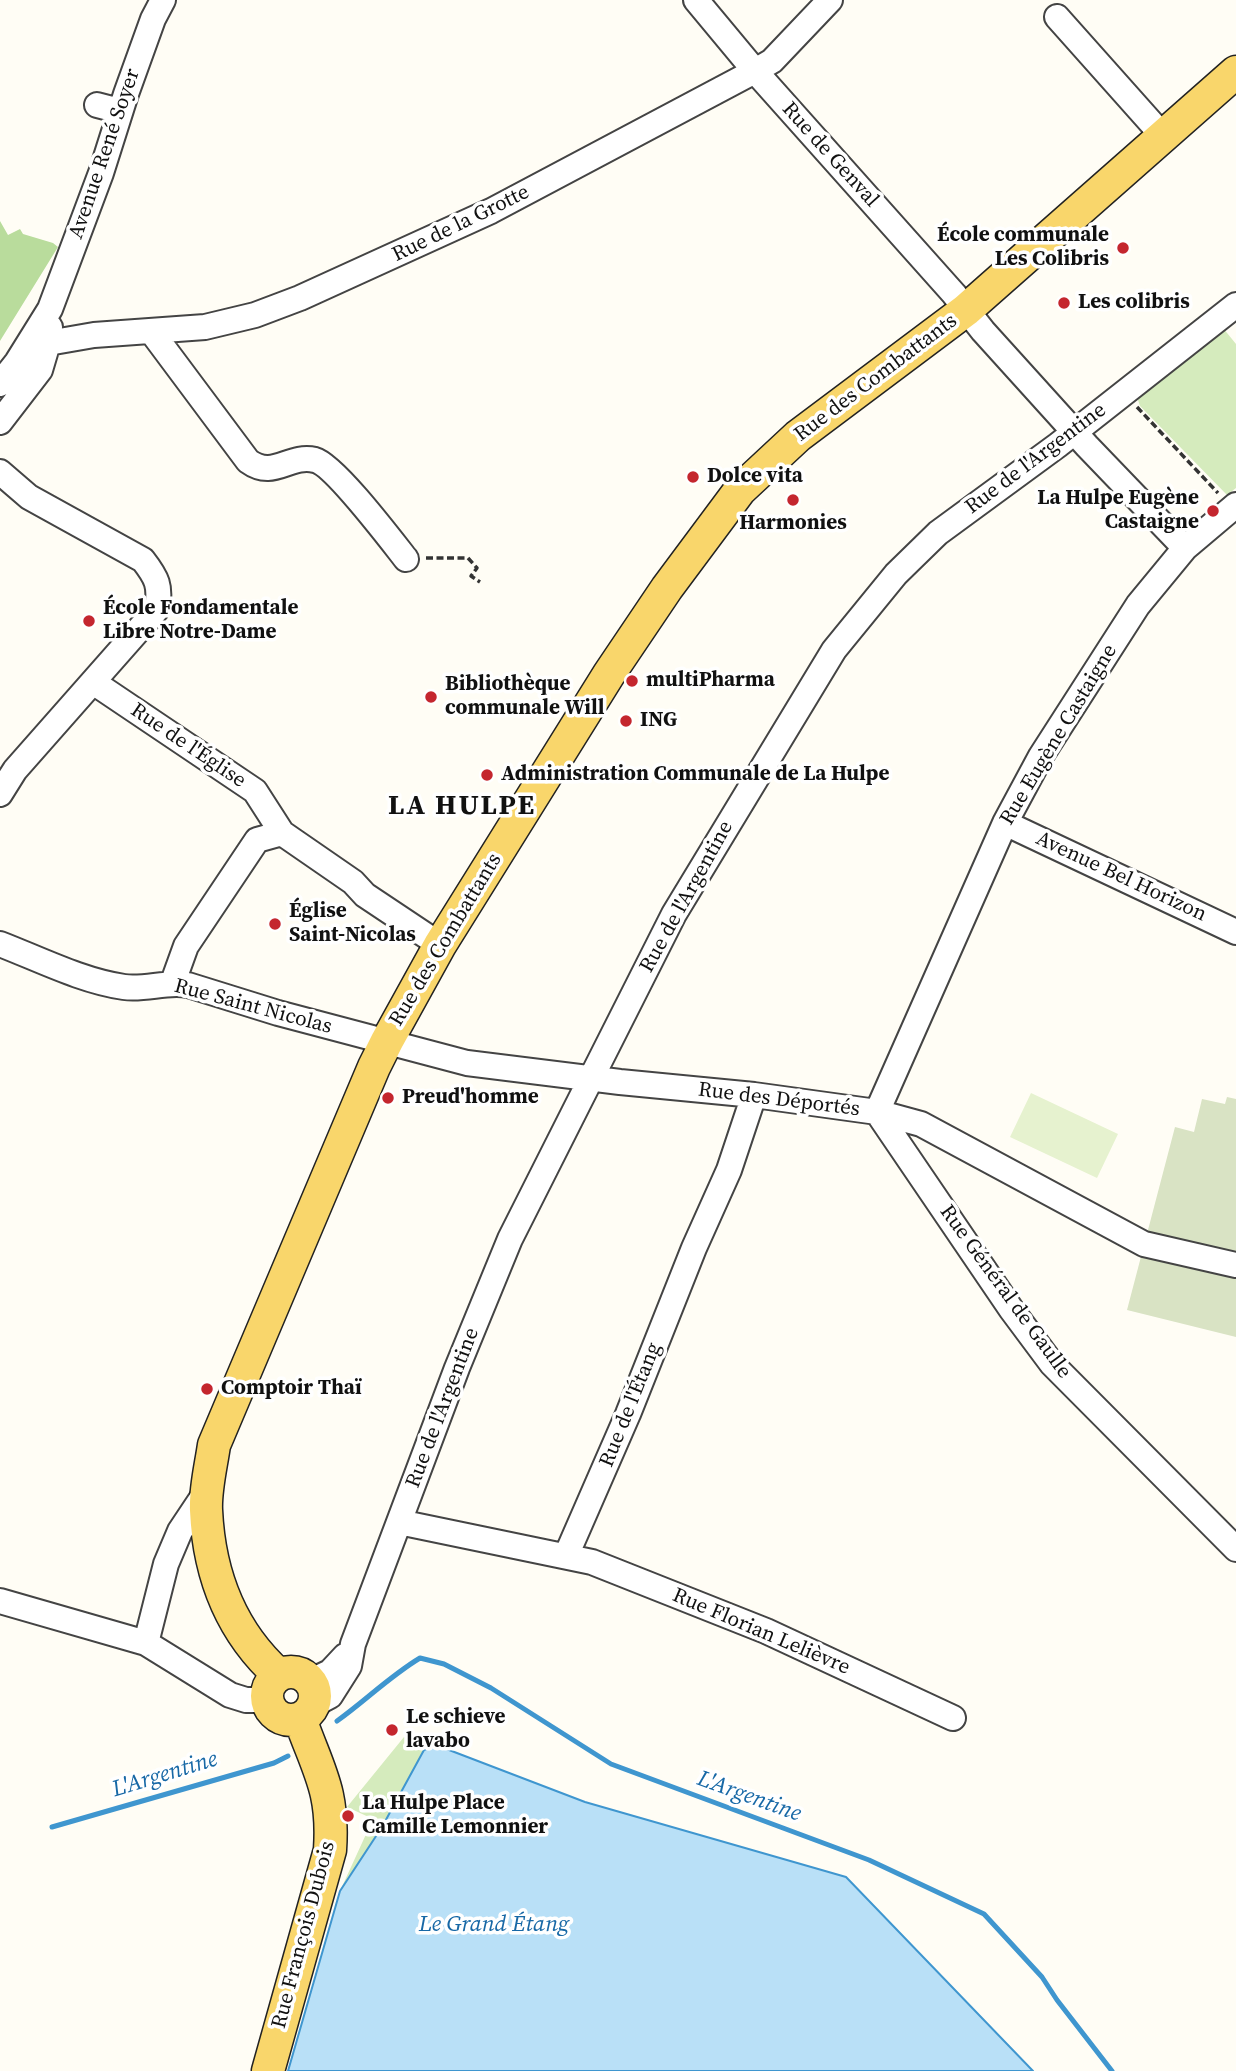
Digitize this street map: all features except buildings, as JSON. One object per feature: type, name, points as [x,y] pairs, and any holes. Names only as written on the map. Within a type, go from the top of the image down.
[{"type":"main road","name":"Rue des Combattants","points":[[273,1688],[254,1648],[235,1622],[214,1573],[205,1508],[214,1446],[374,1067],[440,945],[609,674],[667,588],[740,490],[798,436],[966,310],[1236,72]]},
{"type":"main road","points":[[288,1672],[298,1673],[309,1701],[289,1721],[279,1718],[271,1710],[273,1688],[288,1672]]},
{"type":"main road","name":"Rue François Dubois","points":[[268,2071],[330,1850],[332,1823],[329,1798],[309,1701]]},
{"type":"street","name":"Avenue René Soyer","points":[[0,422],[40,370],[39,341],[51,320],[50,309],[101,173],[109,108],[163,0]]},
{"type":"street","name":"Rue de Genval","points":[[696,0],[755,71],[966,310],[1185,548]]},
{"type":"street","name":"Rue de la Grotte","points":[[39,341],[72,341],[94,335],[205,327],[255,315],[300,298],[491,211],[755,71],[772,61],[830,0]]},
{"type":"street","points":[[1057,17],[1163,135]]},
{"type":"street","name":"Rue de l'Argentine","points":[[309,1701],[330,1696],[349,1666],[353,1644],[457,1368],[510,1239],[674,914],[834,650],[896,575],[938,533],[1236,306]]},
{"type":"street","points":[[151,331],[248,461],[259,469],[272,469],[295,460],[313,460],[324,464],[368,511],[406,559]]},
{"type":"street","points":[[0,384],[39,341]]},
{"type":"street","points":[[0,471],[29,497],[144,560],[154,575],[160,592],[157,609],[15,770],[0,794]]},
{"type":"street","name":"Rue Eugène Castaigne","points":[[877,1112],[1005,823],[1041,756],[1139,605],[1185,548],[1234,507]]},
{"type":"street","name":"Rue de l'Église","points":[[93,682],[255,791],[282,832],[353,882],[365,895],[440,945]]},
{"type":"street","name":"Avenue Bel Horizon","points":[[1005,823],[1236,932]]},
{"type":"street","points":[[173,982],[186,946],[257,840],[282,832]]},
{"type":"street","name":"Rue Saint Nicolas","points":[[0,944],[88,977],[122,986],[139,988],[173,982],[387,1041]]},
{"type":"street","name":"Rue des Déportés","points":[[387,1041],[467,1063],[754,1095],[877,1112],[921,1124],[1143,1244],[1236,1265]]},
{"type":"street","name":"Rue de l'Étang","points":[[566,1556],[729,1170],[754,1095]]},
{"type":"street","name":"Rue Général de Gaulle","points":[[877,1112],[1011,1309],[1052,1364],[1236,1549]]},
{"type":"street","points":[[146,1643],[166,1564],[180,1531],[208,1489]]},
{"type":"street","points":[[399,1522],[566,1556]]},
{"type":"street","name":"Rue Florian Lelièvre","points":[[566,1556],[592,1562],[766,1631],[953,1718]]},
{"type":"street","points":[[0,1601],[146,1643],[229,1695],[246,1700],[273,1688]]},
{"type":"path","points":[[1123,393],[1234,507]]},
{"type":"path","points":[[406,559],[468,558],[477,568],[471,576],[480,582]]},
{"type":"green space","points":[[0,221],[8,235],[20,229],[23,234],[58,247],[0,341]]},
{"type":"green space","points":[[1223,328],[1236,344],[1236,488],[1227,495],[1140,406],[1138,400],[1140,395],[1208,343],[1213,335]]},
{"type":"green space","points":[[1031,1093],[1118,1134],[1097,1178],[1010,1137]]},
{"type":"green space","points":[[1227,1097],[1236,1099],[1236,1337],[1127,1310],[1175,1127],[1194,1132],[1202,1099],[1225,1104]]},
{"type":"green space","points":[[404,1737],[436,1745],[424,1750],[382,1827],[340,1891],[373,1819],[347,1807]]},
{"type":"water","name":"Le Grand Étang","points":[[436,1745],[585,1802],[846,1877],[1033,2071],[288,2071],[340,1891],[382,1827],[424,1750]]},
{"type":"waterway","name":"L'Argentine","points":[[337,1721],[420,1658],[444,1664],[491,1688],[611,1764],[869,1860],[984,1914],[1042,1977],[1112,2071]]},
{"type":"waterway","name":"L'Argentine","points":[[52,1827],[274,1763],[288,1756]]},
{"type":"place","name":"École communale Les Colibris","points":[[1123,248]]},
{"type":"place","name":"Les colibris","points":[[1064,303]]},
{"type":"place","name":"Dolce vita","points":[[693,477]]},
{"type":"place","name":"Harmonies","points":[[793,500]]},
{"type":"place","name":"La Hulpe Eugène Castaigne","points":[[1213,511]]},
{"type":"place","name":"École Fondamentale Libre Notre-Dame","points":[[89,621]]},
{"type":"place","name":"multiPharma","points":[[632,681]]},
{"type":"place","name":"Bibliothèque communale Will","points":[[431,697]]},
{"type":"place","name":"ING","points":[[626,721]]},
{"type":"place","name":"Administration Communale de La Hulpe","points":[[487,775]]},
{"type":"place","name":"Église Saint-Nicolas","points":[[275,924]]},
{"type":"place","name":"Preud'homme","points":[[388,1098]]},
{"type":"place","name":"Comptoir Thaï","points":[[207,1389]]},
{"type":"place","name":"Le schieve lavabo","points":[[392,1730]]},
{"type":"place","name":"La Hulpe Place Camille Lemonnier","points":[[348,1816]]},
{"type":"district","name":"LA HULPE","points":[[462,807]]}]
